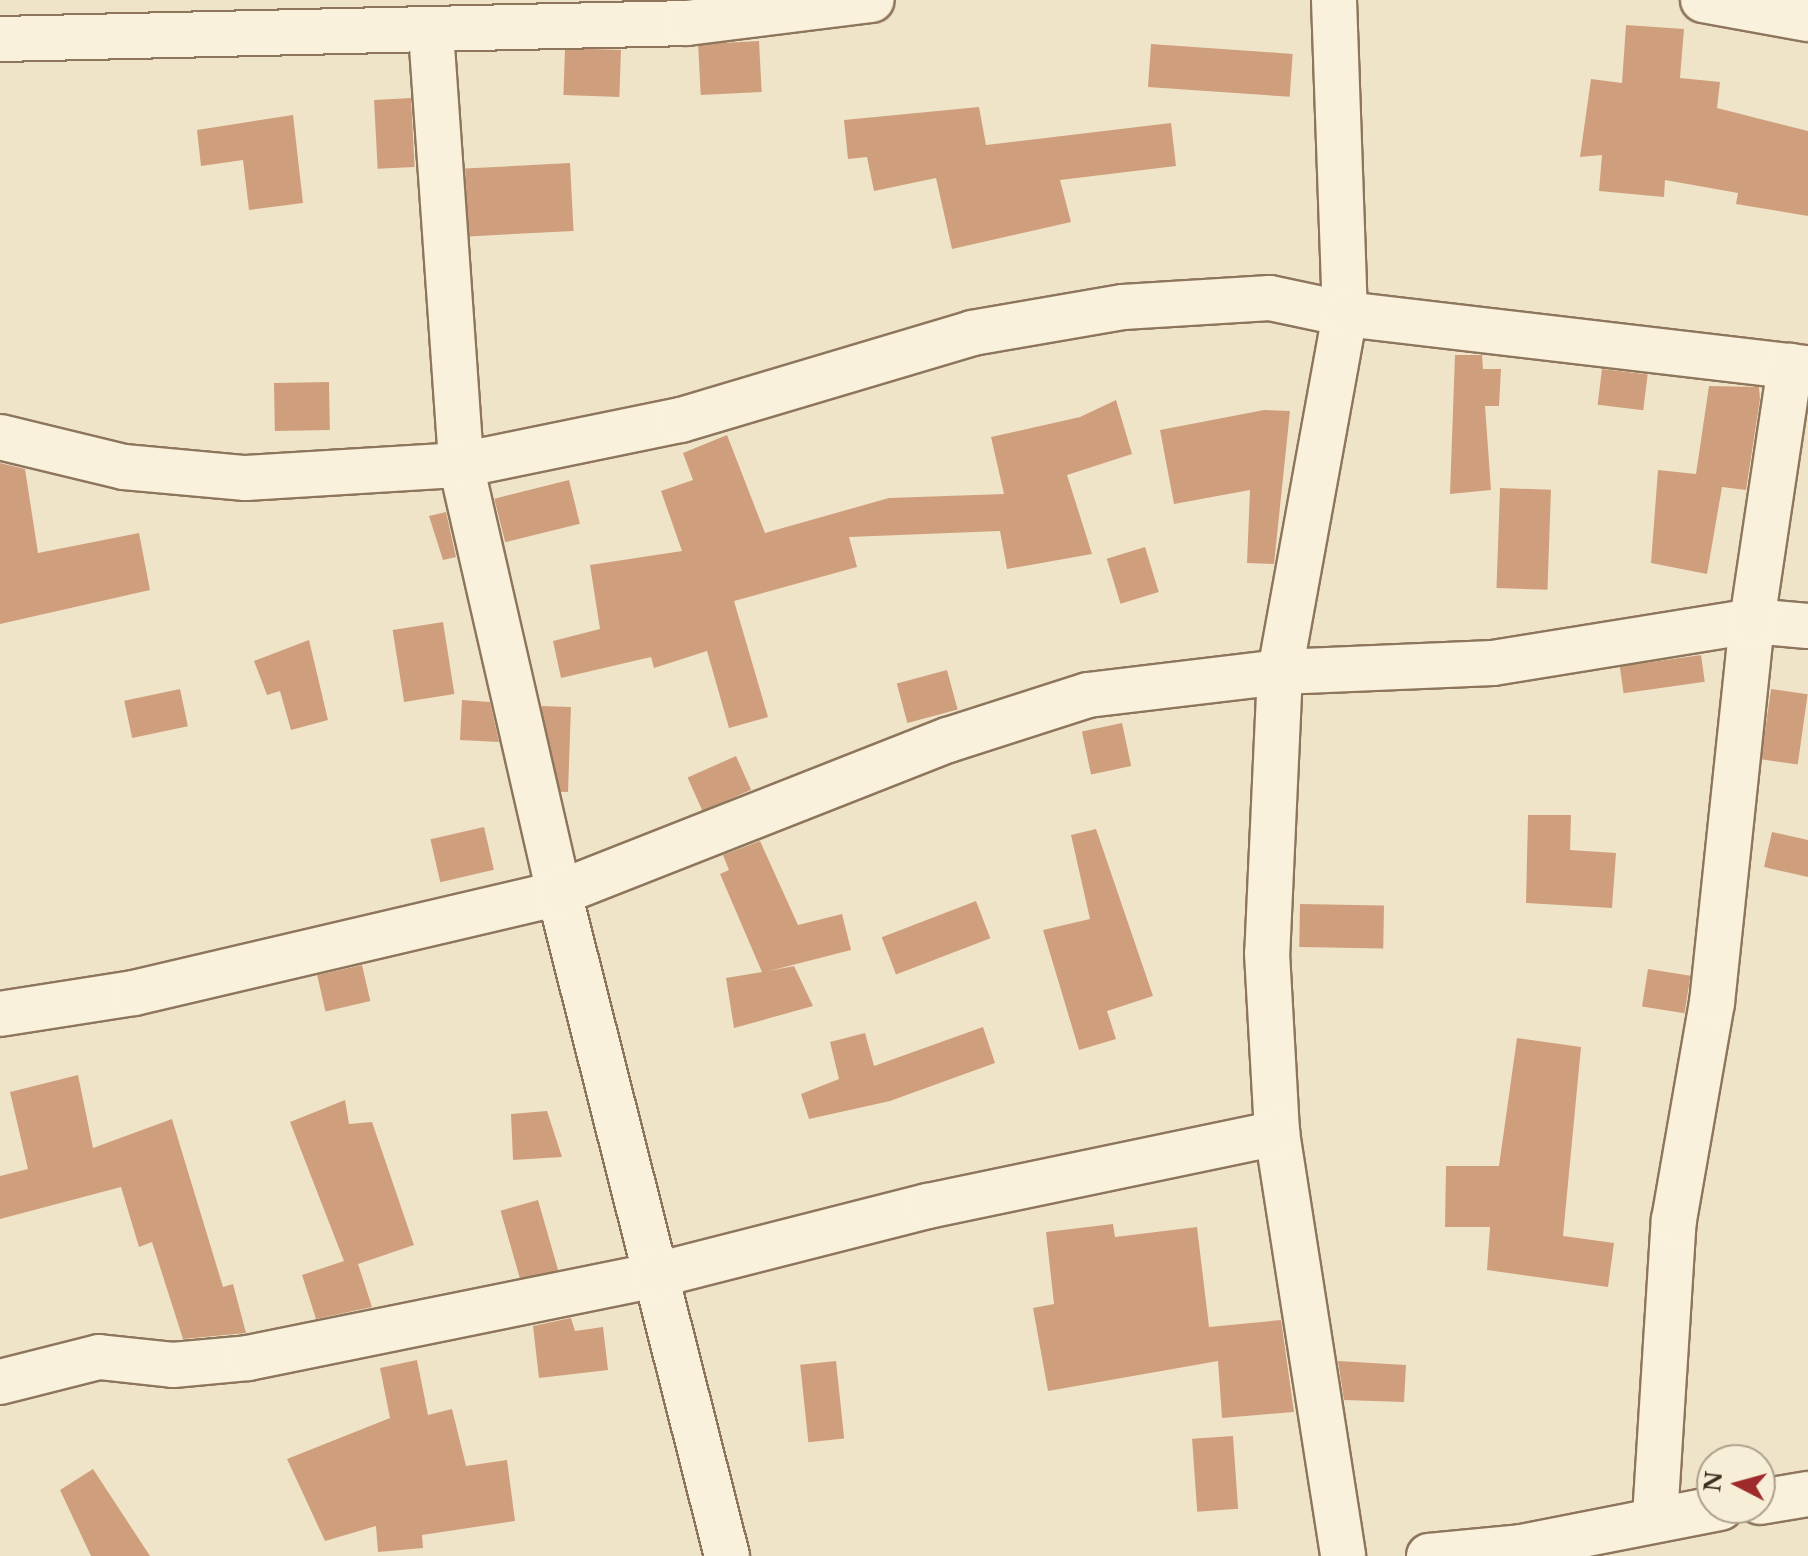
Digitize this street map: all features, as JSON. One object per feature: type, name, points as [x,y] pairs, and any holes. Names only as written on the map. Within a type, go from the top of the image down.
[{"type":"street","points":[[0,39],[405,21],[687,23],[872,0]]},
{"type":"street","points":[[1334,0],[1345,314],[1280,672],[1267,953],[1277,1133],[1343,1556]]},
{"type":"street","points":[[1703,0],[1808,19]]},
{"type":"street","points":[[405,21],[461,465],[559,893],[727,1556]]},
{"type":"street","points":[[0,437],[124,467],[246,478],[461,465],[681,420],[972,333],[1108,310],[1270,298],[1345,314],[1799,367],[1752,621],[1712,1003],[1674,1220],[1655,1518]]},
{"type":"street","points":[[0,1014],[134,993],[559,893],[948,740],[1088,695],[1280,672],[1493,663],[1752,621],[1808,626]]},
{"type":"street","points":[[0,1382],[99,1357],[173,1365],[248,1358],[657,1275],[988,1192],[1277,1133]]},
{"type":"street","points":[[1776,1499],[1808,1494]]},
{"type":"street","points":[[1429,1556],[1521,1547],[1696,1512]]},
{"type":"building","points":[[1626,25],[1684,29],[1680,78],[1720,82],[1717,108],[1808,131],[1808,216],[1736,204],[1738,193],[1665,180],[1664,197],[1599,191],[1602,155],[1580,157],[1591,79],[1622,83]]},
{"type":"building","points":[[759,41],[762,92],[701,95],[698,44]]},
{"type":"building","points":[[1151,44],[1293,54],[1290,97],[1148,87]]},
{"type":"building","points":[[565,48],[621,50],[619,97],[563,95]]},
{"type":"building","points":[[411,98],[415,167],[378,169],[374,100]]},
{"type":"building","points":[[979,107],[986,145],[1171,123],[1176,166],[1060,180],[1071,222],[952,249],[936,178],[874,191],[867,157],[848,159],[844,120]]},
{"type":"building","points":[[293,115],[303,203],[249,210],[243,160],[201,166],[197,130]]},
{"type":"building","points":[[570,163],[574,231],[469,236],[465,168]]},
{"type":"building","points":[[1455,355],[1482,355],[1483,369],[1501,369],[1499,406],[1485,406],[1491,490],[1450,494]]},
{"type":"building","points":[[1602,369],[1648,375],[1643,410],[1598,405]]},
{"type":"building","points":[[329,382],[330,430],[275,431],[274,383]]},
{"type":"building","points":[[1709,386],[1759,387],[1760,399],[1746,490],[1722,487],[1707,574],[1651,563],[1658,470],[1696,474]]},
{"type":"building","points":[[1116,400],[1132,454],[1067,475],[1092,554],[1007,569],[1000,531],[849,537],[857,567],[734,601],[768,717],[729,728],[707,651],[654,668],[651,657],[561,678],[553,641],[600,629],[590,565],[682,551],[661,491],[693,480],[683,453],[727,435],[765,533],[889,498],[1004,494],[991,437],[1080,417]]},
{"type":"building","points":[[1264,410],[1290,411],[1274,564],[1247,563],[1250,490],[1174,504],[1160,430]]},
{"type":"building","points":[[0,463],[25,469],[38,553],[139,533],[150,590],[0,624]]},
{"type":"building","points":[[569,480],[580,524],[505,542],[494,499]]},
{"type":"building","points":[[1500,488],[1551,490],[1547,590],[1497,588]]},
{"type":"building","points":[[446,512],[456,557],[443,560],[429,516]]},
{"type":"building","points":[[1145,547],[1159,592],[1120,604],[1107,559]]},
{"type":"building","points":[[443,622],[454,694],[404,702],[393,630]]},
{"type":"building","points":[[309,640],[328,720],[291,730],[280,691],[267,695],[254,661]]},
{"type":"building","points":[[1701,655],[1705,682],[1624,693],[1620,666]]},
{"type":"building","points":[[947,670],[958,710],[907,723],[897,683]]},
{"type":"building","points":[[180,689],[188,726],[132,738],[124,701]]},
{"type":"building","points":[[1771,689],[1808,694],[1798,764],[1761,759]]},
{"type":"building","points":[[462,700],[490,702],[499,742],[460,740]]},
{"type":"building","points":[[542,706],[571,707],[568,792],[539,791]]},
{"type":"building","points":[[1122,723],[1131,766],[1091,775],[1082,732]]},
{"type":"building","points":[[736,756],[751,790],[703,811],[688,778]]},
{"type":"building","points":[[1528,815],[1571,815],[1570,850],[1616,853],[1612,908],[1526,903]]},
{"type":"building","points":[[484,827],[494,870],[440,882],[430,839]]},
{"type":"building","points":[[1096,829],[1153,996],[1107,1011],[1116,1039],[1079,1050],[1043,930],[1090,919],[1071,835]]},
{"type":"building","points":[[1772,832],[1808,840],[1808,877],[1764,867]]},
{"type":"building","points":[[760,841],[798,925],[842,914],[851,950],[769,971],[794,966],[813,1006],[734,1028],[726,978],[762,972],[720,874],[729,870],[723,855]]},
{"type":"building","points":[[976,901],[990,938],[896,975],[882,937]]},
{"type":"building","points":[[1300,904],[1384,905],[1383,948],[1299,947]]},
{"type":"building","points":[[362,965],[370,1001],[326,1011],[317,975]]},
{"type":"building","points":[[1648,969],[1690,976],[1685,1013],[1642,1007]]},
{"type":"building","points":[[983,1027],[995,1063],[890,1101],[809,1119],[801,1094],[839,1079],[830,1042],[865,1033],[874,1066]]},
{"type":"building","points":[[1517,1038],[1581,1047],[1563,1236],[1614,1243],[1608,1287],[1487,1270],[1490,1227],[1445,1227],[1446,1166],[1499,1166]]},
{"type":"building","points":[[78,1075],[93,1148],[172,1119],[223,1287],[233,1284],[246,1333],[183,1339],[152,1242],[139,1247],[121,1187],[0,1219],[0,1176],[28,1169],[10,1092]]},
{"type":"building","points":[[345,1100],[349,1124],[372,1122],[414,1245],[358,1264],[372,1307],[316,1319],[302,1275],[344,1261],[290,1122]]},
{"type":"building","points":[[547,1111],[562,1157],[513,1160],[511,1114]]},
{"type":"building","points":[[538,1200],[558,1270],[521,1281],[501,1211]]},
{"type":"building","points":[[1113,1224],[1115,1237],[1197,1227],[1209,1327],[1281,1320],[1294,1412],[1222,1418],[1218,1361],[1048,1391],[1033,1308],[1054,1304],[1046,1232]]},
{"type":"building","points":[[571,1318],[575,1331],[603,1327],[608,1370],[539,1378],[533,1326]]},
{"type":"building","points":[[417,1360],[428,1415],[452,1409],[466,1466],[507,1460],[515,1521],[422,1535],[423,1548],[378,1552],[376,1526],[325,1541],[287,1459],[390,1418],[380,1368]]},
{"type":"building","points":[[836,1361],[844,1439],[808,1442],[800,1365]]},
{"type":"building","points":[[1338,1361],[1406,1365],[1404,1402],[1344,1400]]},
{"type":"building","points":[[1233,1436],[1238,1509],[1197,1512],[1192,1439]]},
{"type":"building","points":[[93,1469],[150,1556],[91,1556],[60,1490]]}]
